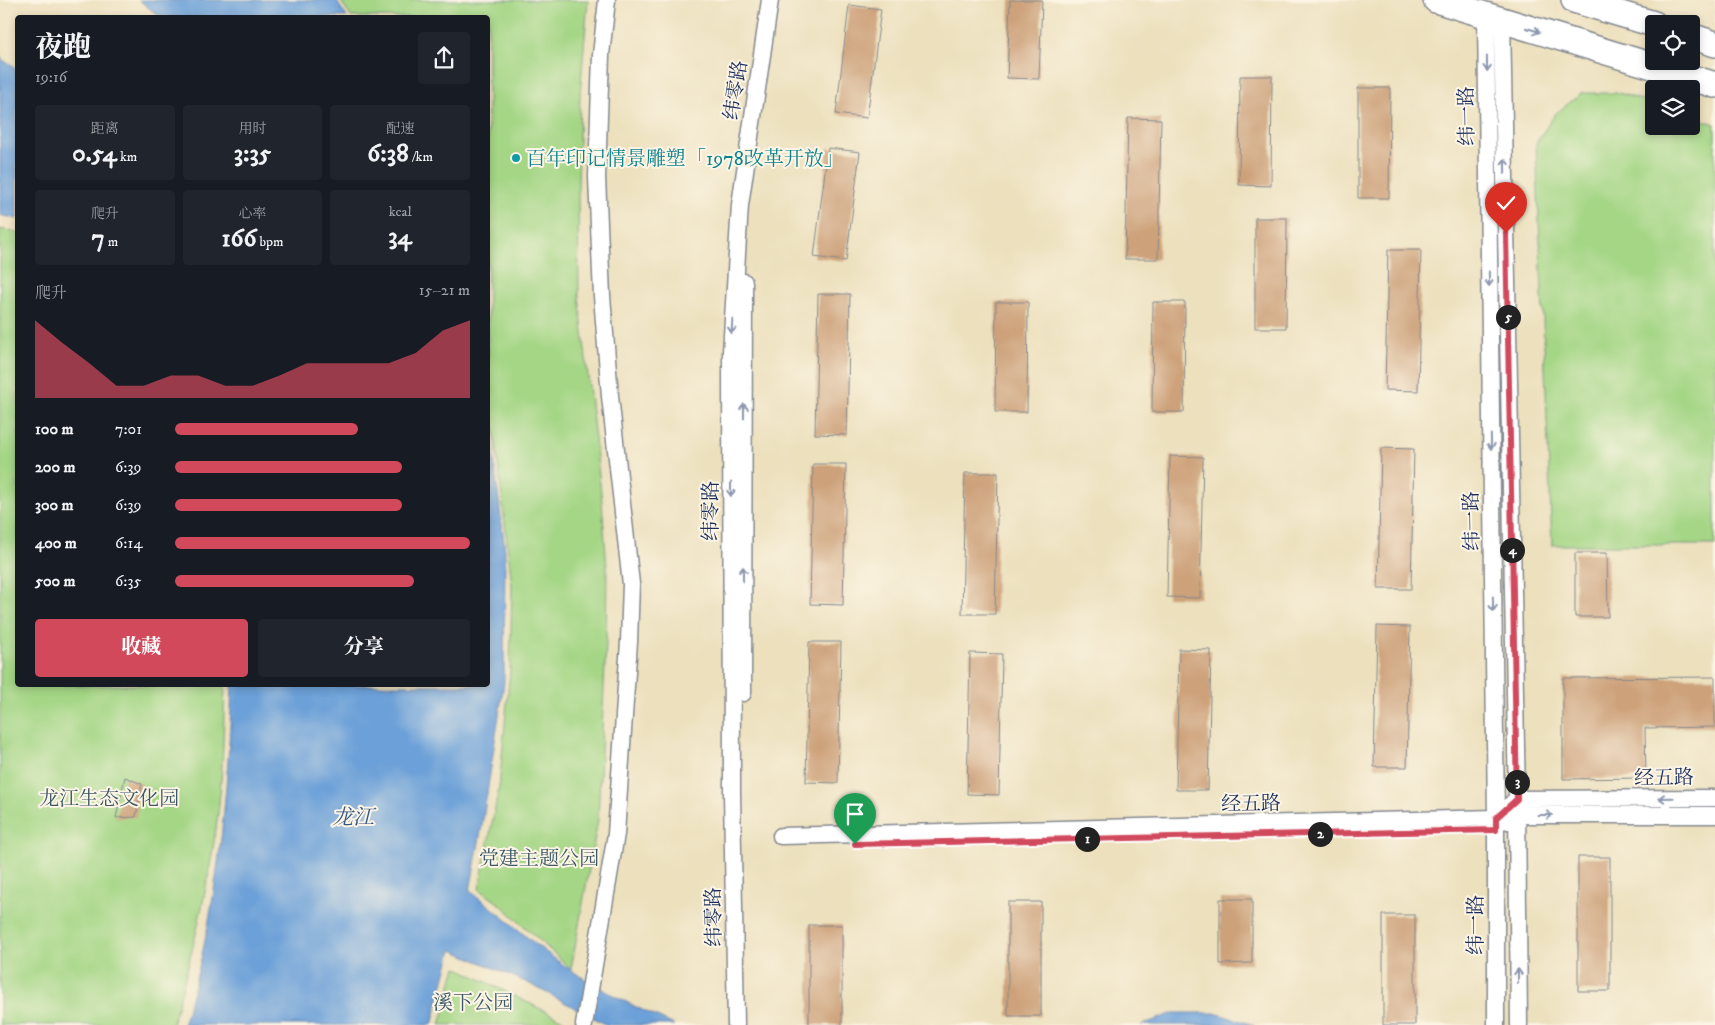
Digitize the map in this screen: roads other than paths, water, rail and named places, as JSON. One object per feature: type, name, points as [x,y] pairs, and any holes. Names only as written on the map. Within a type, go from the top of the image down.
[{"type":"main road","points":[[1436,0],[1715,85]]},
{"type":"main road","points":[[1574,0],[1645,21]]},
{"type":"main road","points":[[1700,39],[1715,44]]},
{"type":"street","points":[[584,1025],[616,834],[630,642],[631,584],[608,378],[602,296],[597,177],[600,55],[607,0]]},
{"type":"street","name":"纬零路","points":[[736,1025],[732,783],[731,352],[740,205],[770,0]]},
{"type":"street","name":"纬零路","points":[[747,1025],[743,793],[744,271],[748,206],[779,0]]},
{"type":"street","name":"纬一路","points":[[1494,18],[1517,807],[1519,1025]]},
{"type":"street","name":"纬一路","points":[[1494,18],[1496,1025]]},
{"type":"street","name":"经五路","points":[[1517,807],[1715,798]]},
{"type":"street","points":[[1496,824],[1517,807],[1715,815]]},
{"type":"street","name":"经五路","points":[[782,841],[1496,824]]},
{"type":"water","points":[[139,0],[336,0],[346,15],[158,15]]},
{"type":"water","points":[[0,54],[2,60],[14,66],[15,70],[15,219],[0,215]]},
{"type":"water","name":"龙江","points":[[490,428],[505,550],[504,683],[470,891],[572,971],[615,996],[674,1025],[607,1025],[528,983],[452,950],[432,1025],[183,1025],[205,942],[213,899],[224,814],[232,687],[490,687]]},
{"type":"water","points":[[1174,1013],[1215,1013],[1254,1025],[1141,1025]]},
{"type":"place","name":"百年印记情景雕塑「1978改革开放」","points":[[516,158]]},
{"type":"park label","name":"龙江生态文化园","points":[[109,798]]},
{"type":"park label","name":"党建主题公园","points":[[539,858]]},
{"type":"park label","name":"溪下公园","points":[[473,1002]]}]
